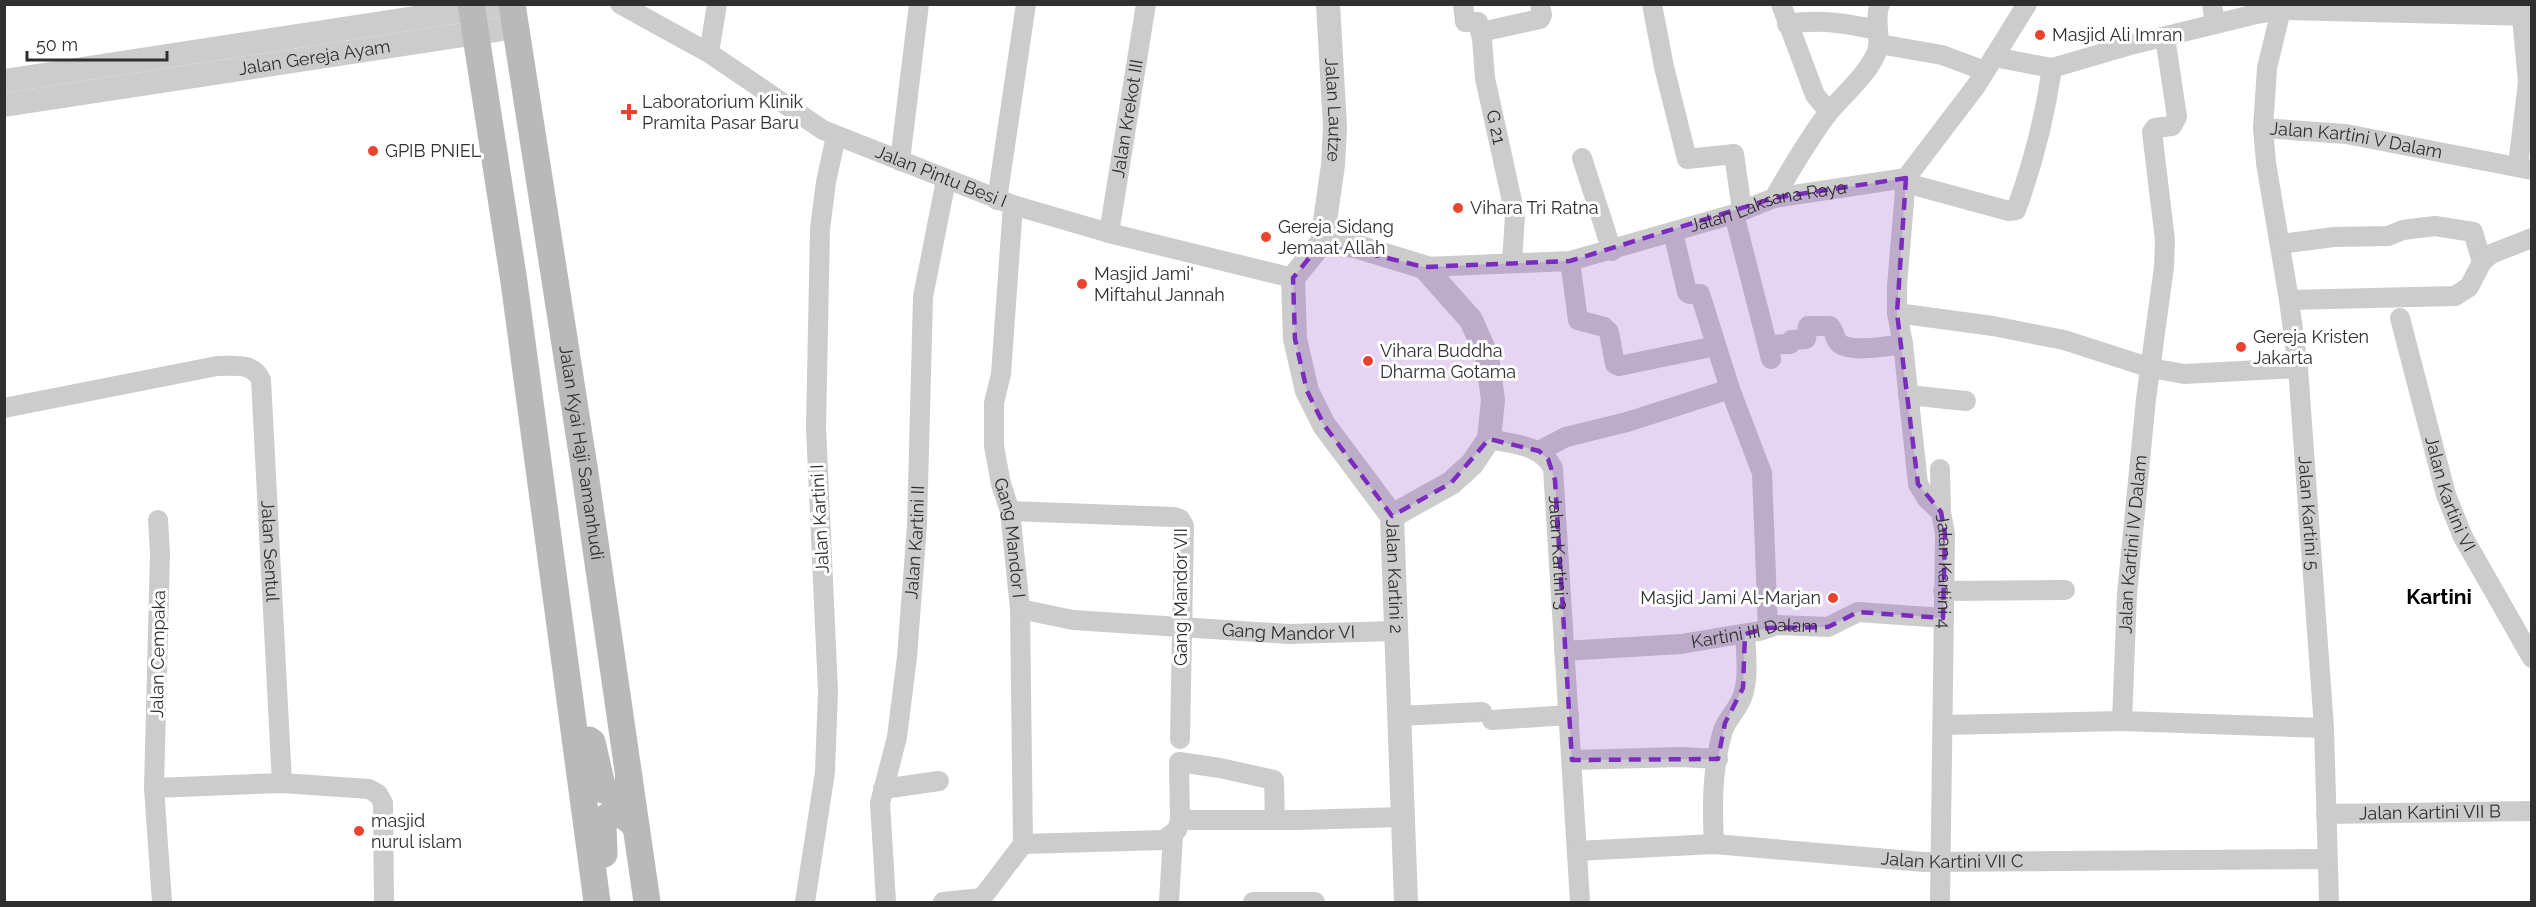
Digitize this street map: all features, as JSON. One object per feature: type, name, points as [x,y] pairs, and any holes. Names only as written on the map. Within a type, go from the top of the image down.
[{"type":"main road","name":"Jalan Kyai Haji Samanhudi","points":[[511,12],[561,322],[647,903]]},
{"type":"main road","points":[[472,16],[520,332],[538,478],[596,891]]},
{"type":"main road","points":[[520,332],[525,322],[533,316],[543,314],[553,316],[561,322]]},
{"type":"main road","points":[[575,732],[592,742],[603,790],[619,794],[626,790],[629,776]]},
{"type":"main road","points":[[596,891],[605,866],[603,825],[608,816],[616,814],[627,816],[636,827]]},
{"type":"street","name":"Jalan Pintu Besi I","points":[[620,4],[709,53],[823,130],[836,136],[1005,203],[1109,233],[1293,278]]},
{"type":"street","points":[[709,53],[717,4]]},
{"type":"street","points":[[900,161],[919,4]]},
{"type":"street","name":"Gang Mandor I","points":[[1023,844],[1020,609],[1010,510],[1001,484],[994,446],[994,403],[1001,374],[1010,233],[1005,203],[1026,4]]},
{"type":"street","name":"Jalan Krekot III","points":[[1109,233],[1146,4]]},
{"type":"street","name":"Jalan Lautze","points":[[1322,242],[1333,165],[1335,128],[1328,4]]},
{"type":"street","points":[[1463,4],[1466,23],[1478,22],[1480,32],[1540,19],[1542,15],[1540,4]]},
{"type":"street","points":[[1652,4],[1664,67],[1687,159],[1734,154],[1738,212],[1770,352],[1790,344],[1792,340],[1806,339],[1808,326],[1830,326],[1838,341],[1845,345],[1879,348],[1903,344]]},
{"type":"street","points":[[1781,4],[1815,95],[1829,112]]},
{"type":"street","points":[[1774,198],[1829,112],[1872,62],[1878,37],[1876,18],[1880,4]]},
{"type":"street","points":[[2027,4],[1990,64],[1906,181],[2009,211],[2016,210],[2030,170],[2047,103],[2052,68]]},
{"type":"street","points":[[2212,4],[2215,24]]},
{"type":"street","points":[[1787,24],[1816,20],[1832,21],[1878,37],[1966,62],[2052,68],[2215,24],[2281,10],[2349,8],[2459,10],[2527,17],[2528,82],[2525,168]]},
{"type":"street","name":"Jalan Kartini V Dalam","points":[[2281,10],[2268,68],[2263,128],[2346,134],[2525,168]]},
{"type":"street","name":"Jalan Gereja Ayam","points":[[5,93],[472,16],[511,12]]},
{"type":"street","name":"G 21","points":[[1480,32],[1485,78],[1515,215],[1512,263]]},
{"type":"street","name":"Jalan Kartini IV Dalam","points":[[2122,720],[2127,594],[2164,267],[2164,240],[2152,132],[2155,128],[2172,126],[2177,117],[2165,37]]},
{"type":"street","name":"Jalan Kartini 5","points":[[2263,128],[2265,164],[2280,244],[2298,368],[2324,728],[2329,903]]},
{"type":"street","name":"Jalan Kartini I","points":[[806,903],[825,772],[828,691],[816,427],[820,229],[826,183],[836,136]]},
{"type":"street","points":[[1582,158],[1612,250]]},
{"type":"street","name":"Jalan Kartini II","points":[[886,903],[880,802],[897,737],[908,646],[917,525],[923,297],[946,180]]},
{"type":"street","name":"Jalan Laksana Raya","points":[[1424,267],[1570,261],[1738,212],[1774,198],[1906,181]]},
{"type":"street","name":"Jalan Kartini 4","points":[[1906,181],[1897,312],[1903,344],[1918,484],[1927,499],[1941,512],[1945,534],[1940,903]]},
{"type":"street","points":[[2280,244],[2334,237],[2388,236],[2403,230],[2435,226],[2473,232],[2482,262]]},
{"type":"street","points":[[1673,232],[1688,292],[1689,294],[1700,294],[1730,389],[1762,473],[1768,628]]},
{"type":"street","points":[[2289,300],[2455,296],[2469,287],[2482,262],[2492,254],[2532,238]]},
{"type":"street","points":[[1293,278],[1322,242],[1355,246],[1424,267],[1471,320],[1488,356],[1493,400],[1489,439],[1472,464],[1450,483],[1392,516]]},
{"type":"street","points":[[1570,261],[1578,320],[1604,327],[1610,332],[1615,364],[1619,366],[1716,346]]},
{"type":"street","name":"Jalan Kartini 2","points":[[1293,278],[1295,339],[1307,391],[1324,425],[1392,516],[1406,903]]},
{"type":"street","points":[[1897,312],[1993,326],[2064,340],[2151,368],[2184,374],[2298,368]]},
{"type":"street","name":"Jalan Kartini VI","points":[[2400,318],[2446,495],[2463,537],[2532,658]]},
{"type":"street","name":"Jalan Sentul","points":[[4,408],[217,366],[242,366],[257,372],[261,392],[282,783]]},
{"type":"street","points":[[1489,439],[1539,451],[1566,437],[1627,422],[1730,389]]},
{"type":"street","points":[[1908,395],[1966,401]]},
{"type":"street","name":"Jalan Kartini 3","points":[[1539,451],[1548,459],[1555,480],[1580,903]]},
{"type":"street","points":[[1940,469],[1941,512]]},
{"type":"street","name":"Gang Mandor VII","points":[[1010,510],[1180,519],[1184,526],[1180,739]]},
{"type":"street","name":"Jalan Cempaka","points":[[158,520],[160,553],[154,788],[162,903]]},
{"type":"street","points":[[1943,591],[2065,590]]},
{"type":"street","name":"Gang Mandor VI","points":[[1020,609],[1073,620],[1289,634],[1396,632]]},
{"type":"street","name":"Kartini III Dalam","points":[[1564,651],[1681,644],[1745,634],[1777,625],[1828,627],[1858,612],[1943,618]]},
{"type":"street","points":[[1714,844],[1712,802],[1718,759],[1725,723],[1740,702],[1742,695],[1746,669],[1745,634]]},
{"type":"street","points":[[1398,716],[1569,715]]},
{"type":"street","points":[[1943,725],[2122,720],[2324,728]]},
{"type":"street","points":[[1572,760],[1680,757],[1718,759]]},
{"type":"street","points":[[1169,903],[1179,762],[1274,780],[1275,820]]},
{"type":"street","points":[[883,789],[939,781]]},
{"type":"street","points":[[154,788],[282,783],[369,789],[378,795],[383,803],[384,903]]},
{"type":"street","name":"Jalan Kartini VII B","points":[[2326,814],[2532,811]]},
{"type":"street","points":[[943,903],[982,898],[1023,844],[1164,840],[1176,827],[1275,820],[1402,817]]},
{"type":"street","name":"Jalan Kartini VII C","points":[[1577,851],[1714,844],[1941,861],[2327,859]]},
{"type":"street","points":[[1253,903],[1315,903]]},
{"type":"highlighted area","points":[[1906,178],[1897,313],[1918,484],[1941,512],[1945,534],[1943,618],[1858,612],[1828,627],[1768,628],[1745,634],[1743,688],[1725,723],[1718,759],[1572,760],[1555,480],[1548,459],[1539,451],[1489,439],[1451,483],[1392,516],[1324,425],[1307,391],[1295,339],[1293,278],[1322,242],[1424,267],[1570,261],[1774,198]]},
{"type":"place","name":"Masjid Ali Imran","points":[[2040,35]]},
{"type":"place","name":"Laboratorium Klinik Pramita Pasar Baru","points":[[629,112]]},
{"type":"place","name":"GPIB PNIEL","points":[[373,151]]},
{"type":"place","name":"Vihara Tri Ratna","points":[[1458,208]]},
{"type":"place","name":"Gereja Sidang Jemaat Allah","points":[[1266,237]]},
{"type":"place","name":"Masjid Jami' Miftahul Jannah","points":[[1082,284]]},
{"type":"place","name":"Gereja Kristen Jakarta","points":[[2241,347]]},
{"type":"place","name":"Vihara Buddha Dharma Gotama","points":[[1368,361]]},
{"type":"place","name":"Masjid Jami Al-Marjan","points":[[1833,598]]},
{"type":"place","name":"masjid nurul islam","points":[[359,831]]},
{"type":"district","name":"Kartini","points":[[2439,597]]}]
